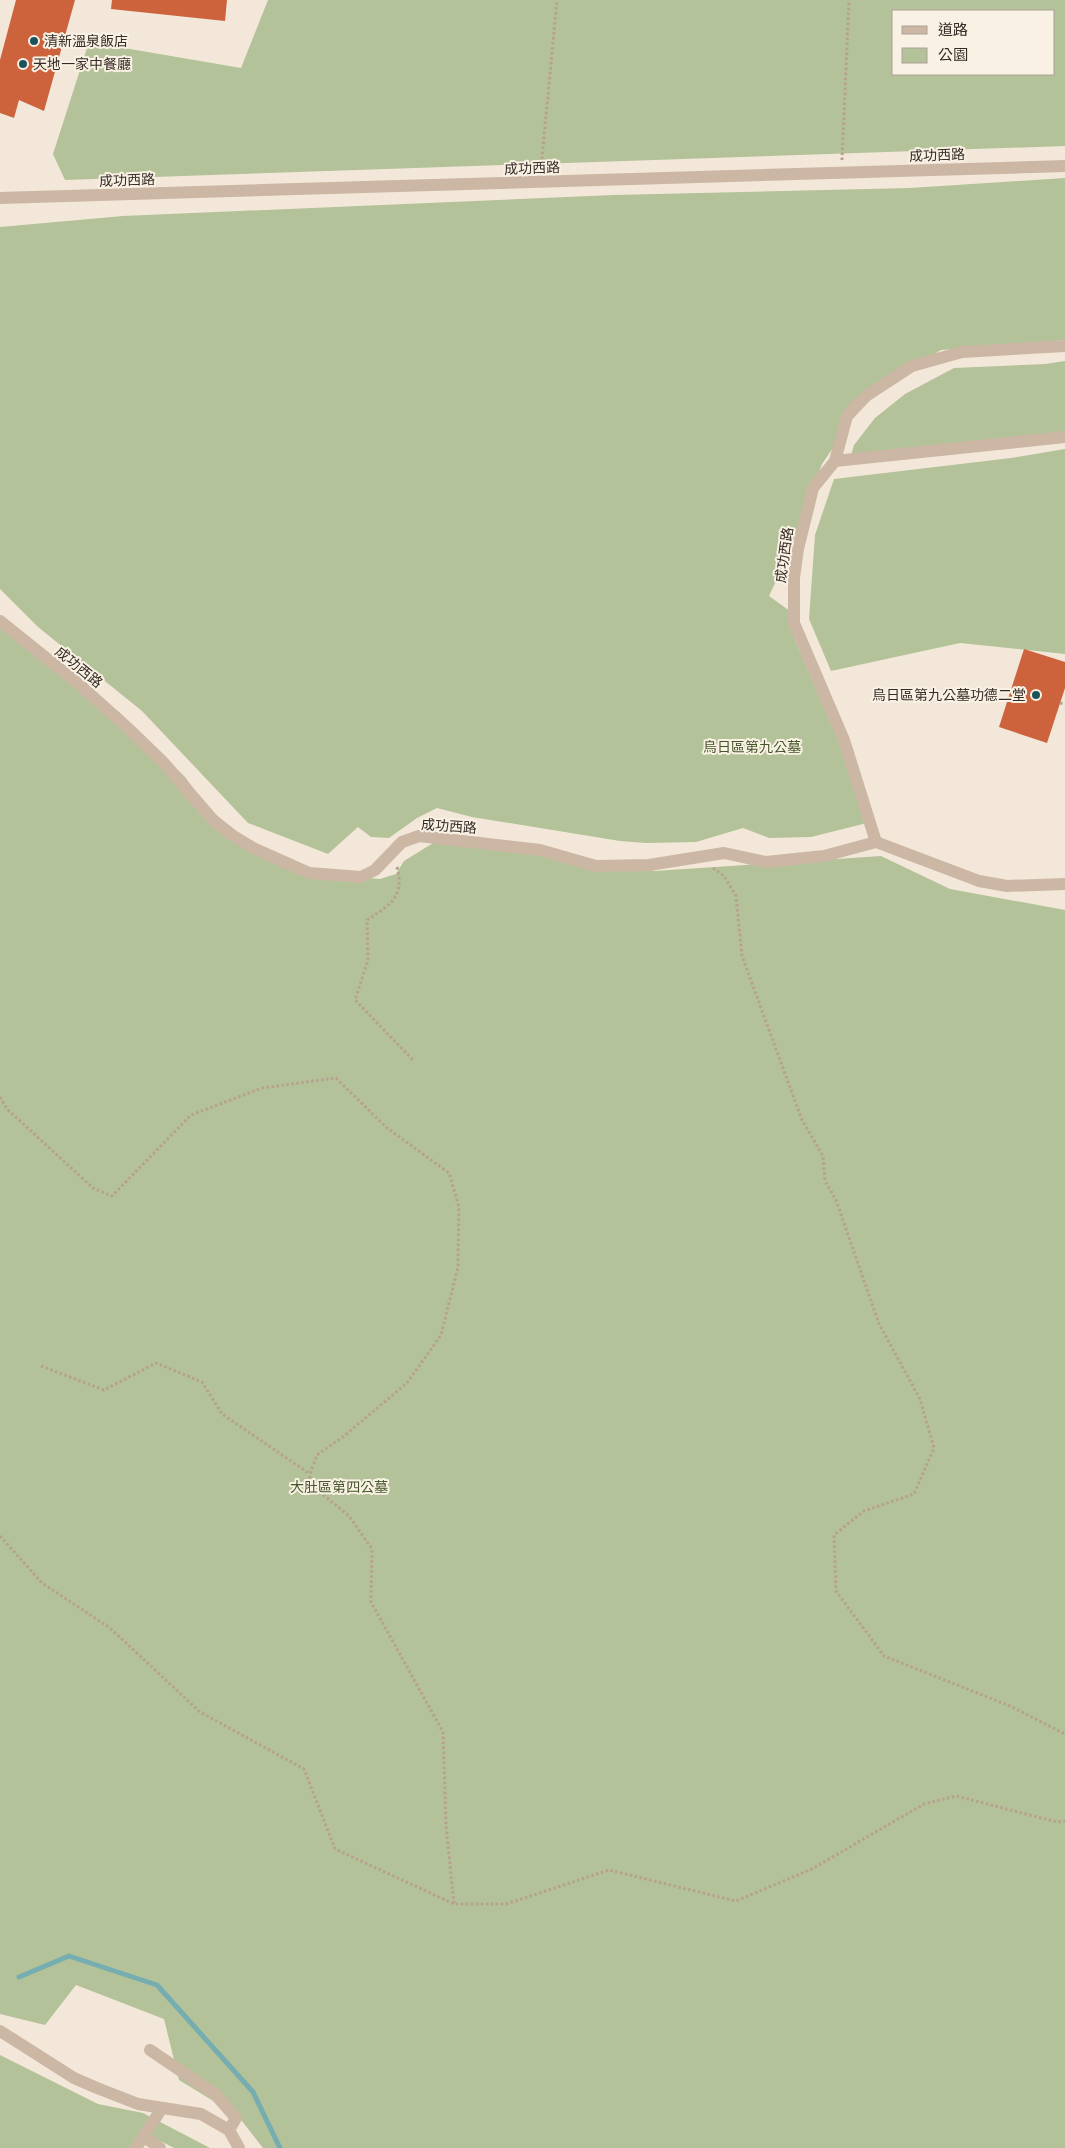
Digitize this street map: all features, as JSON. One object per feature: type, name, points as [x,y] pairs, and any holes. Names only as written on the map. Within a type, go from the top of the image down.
[{"type":"street","name":"成功西路","points":[[0,198],[1065,166]]},
{"type":"street","name":"成功西路","points":[[0,622],[81,686],[131,731],[163,762],[213,820],[232,836],[253,848],[310,873],[361,876],[375,870],[402,842],[419,836],[540,850],[596,866],[649,865],[724,853],[766,862],[824,856],[876,842],[844,740],[794,623],[794,578],[798,549],[813,488],[835,461],[847,416],[866,396],[912,366],[962,352],[1065,346]]},
{"type":"street","points":[[835,461],[1065,437]]},
{"type":"street","points":[[876,842],[979,881],[1007,886],[1065,884]]},
{"type":"street","points":[[0,2031],[74,2078],[138,2104],[201,2114],[229,2130],[239,2148]]},
{"type":"street","points":[[150,2050],[215,2094],[236,2118],[229,2130]]},
{"type":"street","points":[[136,2148],[162,2108]]},
{"type":"street","points":[[143,2136],[160,2148]]},
{"type":"path","points":[[540,182],[557,0]]},
{"type":"path","points":[[841,173],[849,0]]},
{"type":"path","points":[[1060,703],[1065,704]]},
{"type":"path","points":[[393,851],[401,882],[393,903],[367,920],[368,960],[355,1000],[412,1060]]},
{"type":"path","points":[[699,857],[724,876],[736,896],[742,956],[802,1120],[823,1156],[825,1181],[836,1200],[879,1324],[920,1399],[934,1448],[914,1494],[864,1511],[834,1535],[836,1591],[884,1656],[1010,1706],[1065,1734]]},
{"type":"path","points":[[0,1097],[7,1109],[92,1188],[112,1196],[191,1114],[262,1088],[336,1078],[387,1128],[449,1173],[459,1207],[458,1267],[441,1334],[407,1383],[344,1436],[317,1455],[310,1474],[310,1484],[348,1516],[372,1549],[372,1602],[443,1732],[446,1825],[454,1904]]},
{"type":"path","points":[[41,1366],[104,1390],[156,1363],[202,1382],[222,1414],[310,1474]]},
{"type":"path","points":[[0,1536],[42,1583],[110,1628],[200,1712],[304,1769],[335,1849],[454,1904],[506,1904],[609,1870],[736,1901],[812,1869],[924,1804],[956,1796],[1057,1822],[1065,1821]]},
{"type":"green space","points":[[268,0],[1065,0],[1065,146],[65,180],[53,154],[89,42],[241,68]]},
{"type":"green space","name":"烏日區第九公墓","points":[[1065,178],[1065,340],[941,350],[904,372],[864,402],[822,464],[786,560],[769,596],[794,614],[794,638],[872,819],[863,824],[811,837],[769,838],[743,828],[696,842],[646,843],[620,841],[472,817],[437,808],[417,818],[389,838],[371,837],[358,827],[328,854],[248,823],[142,711],[38,627],[0,589],[0,227],[123,216],[614,195],[910,188]]},
{"type":"green space","points":[[1065,361],[1065,433],[850,459],[854,445],[875,418],[905,394],[954,368],[1045,364]]},
{"type":"green space","points":[[1065,449],[1065,654],[960,643],[831,671],[809,619],[815,535],[834,479],[1011,458]]},
{"type":"green space","name":"大肚區第四公墓","points":[[0,620],[119,712],[185,777],[219,825],[314,874],[380,879],[396,874],[404,861],[438,840],[530,850],[655,871],[881,856],[950,889],[1065,910],[1065,2148],[263,2148],[238,2116],[179,2080],[164,2019],[76,1985],[45,2025],[0,2014]]},
{"type":"green space","points":[[0,2055],[98,2104],[143,2113],[210,2148],[174,2148],[143,2132],[133,2148],[0,2148]]},
{"type":"building","name":"清新溫泉飯店","points":[[16,0],[75,0],[44,111],[19,100],[14,118],[0,113],[0,60]]},
{"type":"building","points":[[112,0],[227,0],[225,21],[111,9]]},
{"type":"building","name":"烏日區第九公墓功德二堂","points":[[1024,649],[1065,662],[1065,688],[1047,743],[999,727]]},
{"type":"waterway","points":[[19,1977],[69,1956],[157,1985],[253,2092],[280,2148]]},
{"type":"place","name":"清新溫泉飯店","points":[[34,41]]},
{"type":"place","name":"天地一家中餐廳","points":[[23,64]]},
{"type":"place","name":"烏日區第九公墓功德二堂","points":[[1036,695]]}]
